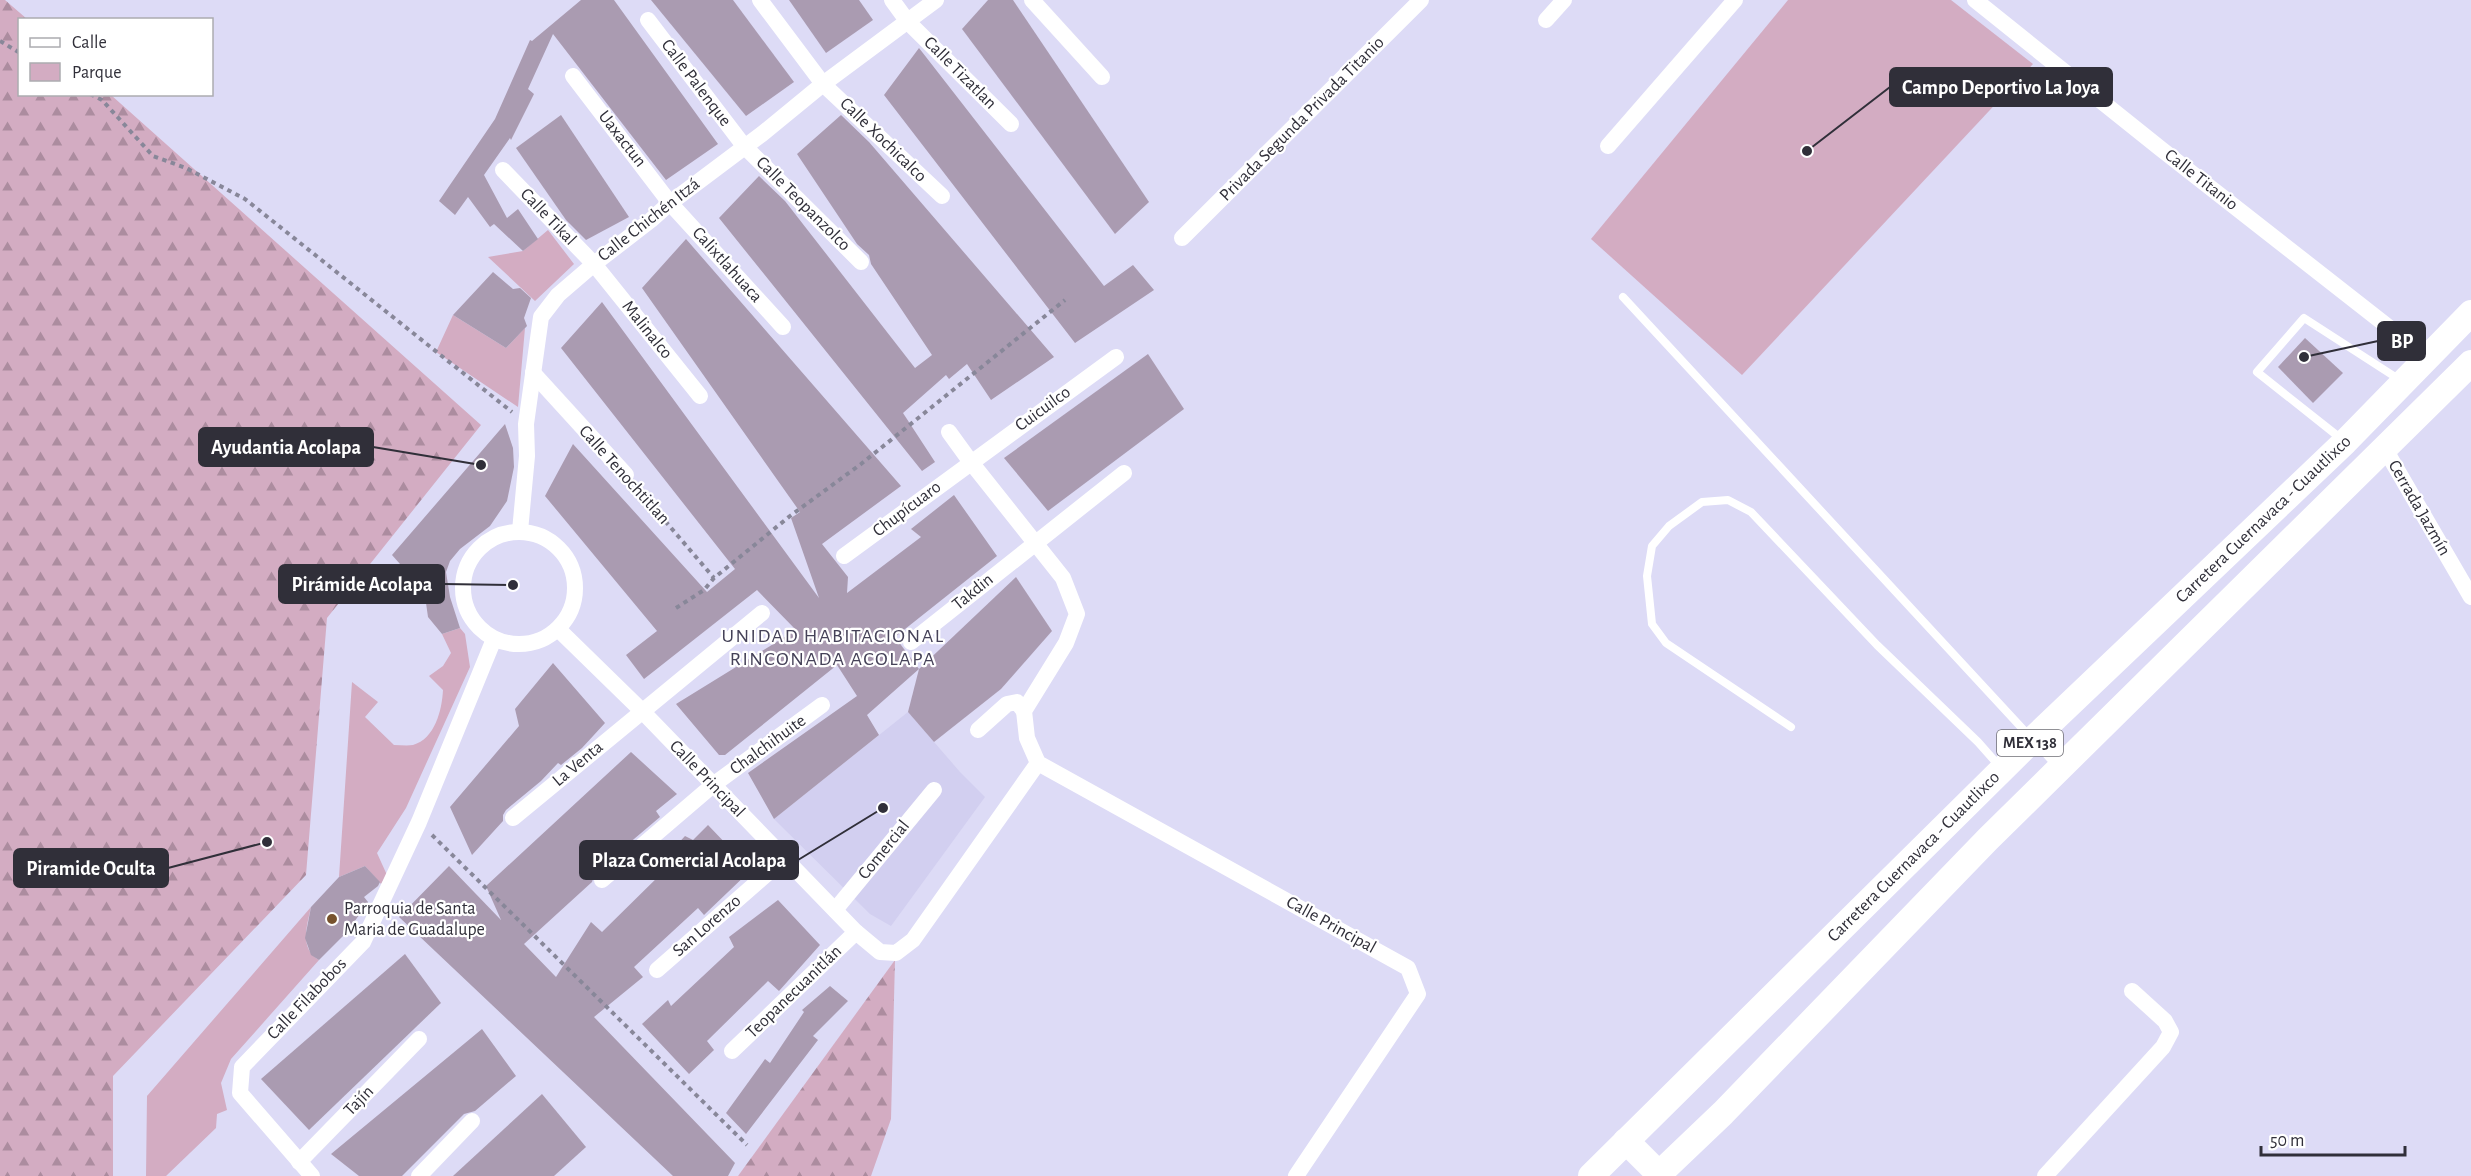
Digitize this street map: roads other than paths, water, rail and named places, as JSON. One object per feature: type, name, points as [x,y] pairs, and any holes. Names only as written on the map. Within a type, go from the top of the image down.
[{"type":"main road","name":"Carretera Cuernavaca - Cuautlixco","points":[[1592,1176],[2032,740],[2345,442],[2471,313]]},
{"type":"main road","name":"Carretera Cuernavaca - Cuautlixco","points":[[1658,1175],[1723,1113],[1913,914],[2471,363]]},
{"type":"main road","points":[[1626,1141],[1658,1175]]},
{"type":"street","name":"Calle Xochicalco","points":[[760,0],[824,84],[942,196]]},
{"type":"street","name":"Calle Tizatlan","points":[[892,0],[908,22],[1011,124]]},
{"type":"street","name":"Calle Chichén Itzá","points":[[520,531],[527,456],[526,424],[541,317],[558,295],[670,202],[936,0]]},
{"type":"street","points":[[1032,0],[1102,77]]},
{"type":"street","name":"Privada Segunda Privada Titanio","points":[[1182,238],[1421,0]]},
{"type":"street","points":[[1546,20],[1564,0]]},
{"type":"street","points":[[1608,146],[1735,0]]},
{"type":"street","name":"Calle Titanio","points":[[1975,0],[2428,358]]},
{"type":"street","name":"Calle Palenque","points":[[648,20],[744,146]]},
{"type":"street","name":"Uaxactun","points":[[573,76],[670,202]]},
{"type":"street","name":"Calle Teopanzolco","points":[[744,146],[861,262]]},
{"type":"street","name":"Calle Tikal","points":[[503,170],[594,264]]},
{"type":"street","name":"Calixtlahuaca","points":[[670,202],[783,327]]},
{"type":"street","name":"Malinalco","points":[[594,264],[700,396]]},
{"type":"street","name":"Cuicuilco","points":[[970,461],[1116,357]]},
{"type":"street","name":"Calle Tenochtitlan","points":[[533,373],[626,475]]},
{"type":"street","points":[[949,432],[1063,578],[1077,614],[1066,643],[1024,711]]},
{"type":"street","name":"Cerrada Jazmín","points":[[2385,449],[2471,597]]},
{"type":"street","name":"Chupícuaro","points":[[844,556],[970,461]]},
{"type":"street","name":"Takdin","points":[[911,642],[1034,542],[1124,473]]},
{"type":"street","points":[[520,531],[546,538],[565,555],[575,580],[572,606],[558,629],[538,641],[516,644],[494,639],[474,623],[464,600],[464,574],[475,552],[495,536],[520,531]]},
{"type":"street","name":"La Venta","points":[[513,818],[762,613]]},
{"type":"street","name":"Calle Principal","points":[[558,629],[642,711],[856,932],[880,952],[896,953],[913,940],[1038,763],[1408,968],[1418,994],[1296,1176]]},
{"type":"street","name":"Calle Filabobos","points":[[312,1176],[240,1093],[242,1068],[363,942],[419,822],[494,639]]},
{"type":"street","points":[[978,730],[1007,704],[1017,702],[1024,711],[1027,738],[1038,763]]},
{"type":"street","name":"Chalchihuite","points":[[602,880],[713,784],[822,705]]},
{"type":"street","name":"Comercial","points":[[835,910],[934,790]]},
{"type":"street","name":"San Lorenzo","points":[[657,970],[784,859]]},
{"type":"street","name":"Teopanecuanitlán","points":[[732,1052],[856,932]]},
{"type":"street","points":[[2045,1176],[2163,1047],[2171,1032],[2165,1021],[2132,991]]},
{"type":"street","name":"Tajín","points":[[299,1162],[419,1039]]},
{"type":"street","points":[[419,1176],[471,1121]]},
{"type":"lane","points":[[1623,297],[2060,769]]},
{"type":"lane","points":[[2345,442],[2257,372],[2304,318],[2403,382]]},
{"type":"lane","points":[[1791,727],[1666,643],[1652,624],[1647,576],[1652,546],[1668,526],[1702,502],[1728,500],[1751,512],[1877,645],[1978,742],[2003,770]]},
{"type":"place","name":"Campo Deportivo La Joya","points":[[1807,151]]},
{"type":"place","name":"BP","points":[[2304,357]]},
{"type":"place","name":"Ayudantia Acolapa","points":[[481,465]]},
{"type":"place","name":"Pirámide Acolapa","points":[[513,585]]},
{"type":"place","name":"Plaza Comercial Acolapa","points":[[883,808]]},
{"type":"place","name":"Piramide Oculta","points":[[267,842]]},
{"type":"place","name":"Parroquia de Santa Maria de Guadalupe","points":[[332,919]]},
{"type":"district","name":"UNIDAD HABITACIONAL RINCONADA ACOLAPA","points":[[833,648]]}]
